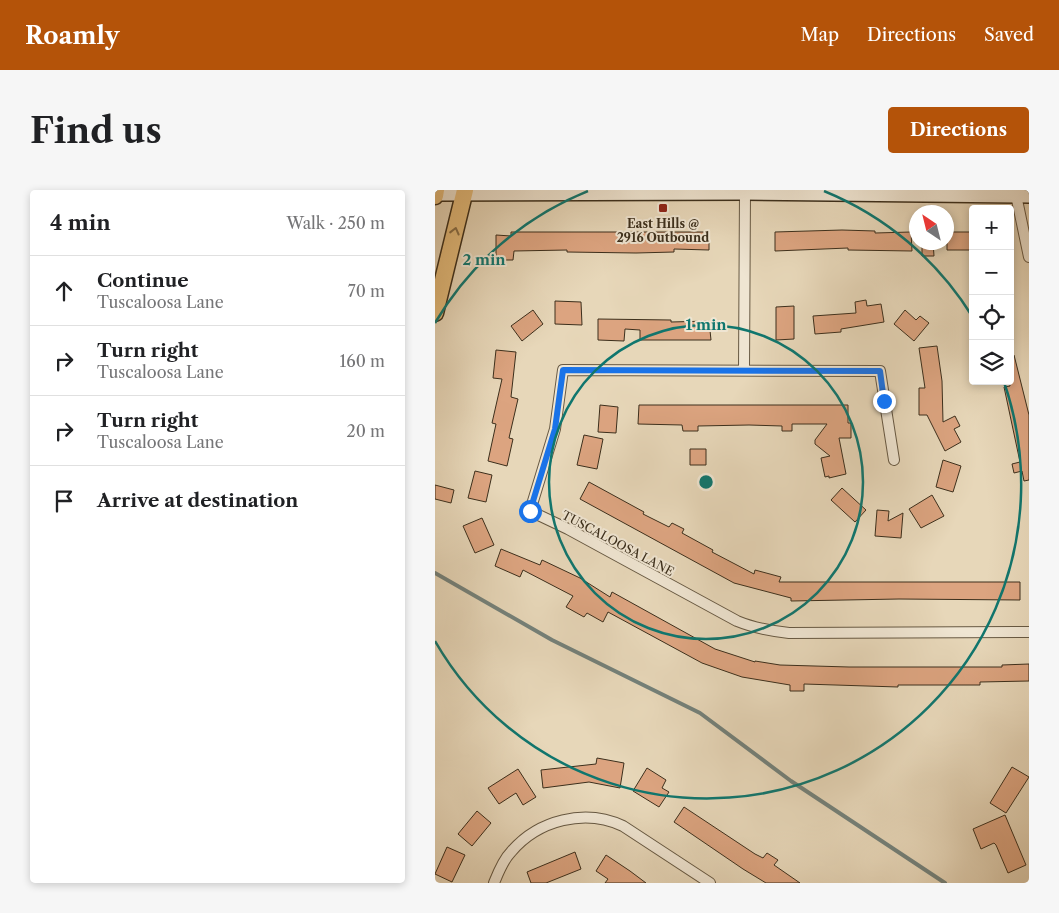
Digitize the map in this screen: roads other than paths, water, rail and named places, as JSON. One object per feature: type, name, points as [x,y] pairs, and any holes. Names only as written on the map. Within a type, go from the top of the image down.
[{"type":"main road","points":[[435,312],[465,192]]},
{"type":"street","points":[[743,370],[745,192]]},
{"type":"street","points":[[435,193],[745,192],[1022,195],[1029,257]]},
{"type":"street","name":"TUSCALOOSA LANE","points":[[894,460],[880,371],[563,370],[555,429],[530,511],[577,534],[737,621],[767,631],[789,633],[1029,632]]},
{"type":"street","points":[[495,883],[509,853],[538,830],[557,822],[576,818],[593,818],[612,821],[623,826],[710,883]]},
{"type":"waterway","points":[[435,573],[552,640],[700,713],[791,781],[945,883]]},
{"type":"place","name":"East Hills @ 2916 Outbound","points":[[663,208]]}]
